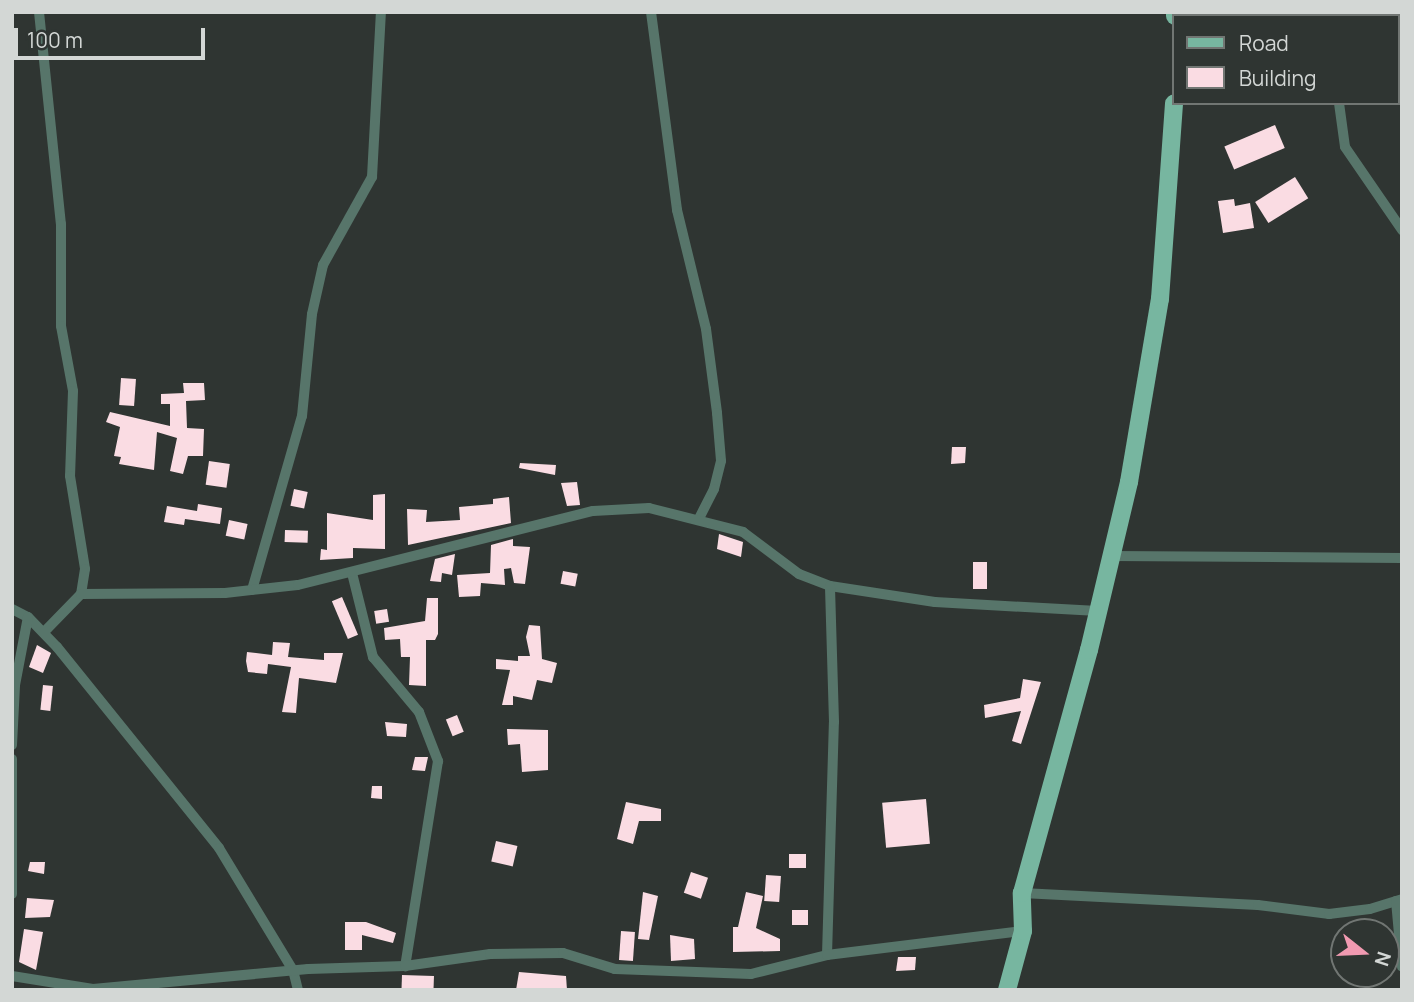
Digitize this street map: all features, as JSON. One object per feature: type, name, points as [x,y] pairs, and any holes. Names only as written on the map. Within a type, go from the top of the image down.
[{"type":"main road","points":[[1007,990],[1023,931],[1022,893],[1111,556],[1160,299],[1174,105]]},
{"type":"street","points":[[39,12],[61,225],[61,326],[73,391],[70,476],[85,569],[80,594],[44,632]]},
{"type":"street","points":[[252,590],[302,416],[312,314],[323,265],[372,177],[381,12]]},
{"type":"street","points":[[651,12],[677,210],[706,329],[717,413],[720,461],[714,489],[699,518]]},
{"type":"street","points":[[1339,105],[1345,147],[1402,230]]},
{"type":"street","points":[[80,594],[252,590],[352,573],[593,511],[649,508],[699,518],[752,537],[799,574],[831,586],[935,601],[1098,611]]},
{"type":"street","points":[[1111,556],[1402,558]]},
{"type":"street","points":[[352,573],[371,653],[419,712],[438,761],[405,965]]},
{"type":"street","points":[[827,955],[834,722],[831,586]]},
{"type":"street","points":[[12,609],[28,617],[44,632],[219,848],[293,970],[298,990]]},
{"type":"street","points":[[12,745],[15,685],[28,617]]},
{"type":"street","points":[[12,759],[12,894]]},
{"type":"street","points":[[1022,893],[1258,905],[1329,914],[1399,900],[1402,967]]},
{"type":"street","points":[[12,976],[93,989],[293,970],[405,965],[490,954],[563,953],[615,969],[751,974],[827,955],[1023,931]]},
{"type":"building","points":[[1275,125],[1285,148],[1234,170],[1224,146]]},
{"type":"building","points":[[1295,177],[1308,198],[1268,223],[1255,202]]},
{"type":"building","points":[[1234,199],[1235,206],[1250,203],[1254,228],[1223,233],[1218,201]]},
{"type":"building","points":[[121,378],[136,379],[134,406],[119,405]]},
{"type":"building","points":[[183,383],[204,383],[205,400],[186,401],[187,428],[204,429],[203,456],[188,456],[183,474],[170,471],[177,438],[157,432],[154,470],[119,464],[121,457],[114,456],[120,427],[106,422],[110,412],[170,426],[170,404],[161,404],[161,394],[184,393]]},
{"type":"building","points":[[952,447],[966,447],[965,463],[951,464]]},
{"type":"building","points":[[209,461],[230,464],[226,488],[206,485]]},
{"type":"building","points":[[520,463],[556,465],[555,475],[519,468]]},
{"type":"building","points":[[577,482],[580,505],[567,506],[561,483]]},
{"type":"building","points":[[294,489],[308,492],[304,509],[290,506]]},
{"type":"building","points":[[385,494],[385,549],[353,548],[353,558],[320,560],[321,549],[327,550],[327,513],[373,520],[373,495]]},
{"type":"building","points":[[509,497],[511,523],[408,545],[407,509],[427,510],[426,522],[460,520],[459,507],[493,504],[493,499]]},
{"type":"building","points":[[198,504],[222,508],[220,524],[185,519],[184,525],[164,522],[167,506],[197,511]]},
{"type":"building","points":[[229,520],[248,524],[244,540],[226,536]]},
{"type":"building","points":[[285,530],[308,531],[308,543],[285,542]]},
{"type":"building","points":[[719,534],[743,542],[741,557],[717,549]]},
{"type":"building","points":[[513,539],[513,546],[530,547],[525,584],[514,583],[511,568],[504,569],[505,585],[481,583],[480,596],[459,597],[457,575],[490,573],[491,545]]},
{"type":"building","points":[[455,554],[452,575],[442,573],[441,582],[430,581],[435,559]]},
{"type":"building","points":[[973,562],[987,562],[987,589],[973,589]]},
{"type":"building","points":[[563,571],[578,574],[575,587],[561,584]]},
{"type":"building","points":[[342,597],[358,635],[348,639],[332,601]]},
{"type":"building","points":[[427,598],[438,598],[438,634],[435,640],[426,640],[426,686],[409,685],[410,657],[401,657],[400,639],[385,640],[384,628],[425,621]]},
{"type":"building","points":[[387,609],[389,622],[376,624],[374,611]]},
{"type":"building","points":[[529,625],[540,626],[542,659],[557,663],[552,683],[537,680],[532,700],[513,696],[513,705],[502,705],[510,670],[496,669],[496,659],[518,661],[518,656],[530,656],[526,637]]},
{"type":"building","points":[[273,642],[290,643],[288,657],[324,660],[324,653],[343,653],[336,683],[299,678],[296,713],[282,712],[291,667],[268,664],[267,674],[248,672],[246,661],[247,652],[272,655]]},
{"type":"building","points":[[37,645],[51,653],[43,673],[29,667]]},
{"type":"building","points":[[1023,679],[1041,682],[1021,744],[1012,741],[1021,711],[985,718],[984,705],[1020,698]]},
{"type":"building","points":[[43,685],[53,686],[50,711],[40,710]]},
{"type":"building","points":[[457,715],[464,732],[453,736],[446,719]]},
{"type":"building","points":[[385,722],[407,724],[406,737],[387,736]]},
{"type":"building","points":[[507,729],[548,730],[548,770],[522,772],[520,744],[508,745]]},
{"type":"building","points":[[415,757],[428,757],[425,771],[412,770]]},
{"type":"building","points":[[372,786],[382,786],[382,799],[371,798]]},
{"type":"building","points":[[926,799],[930,844],[886,848],[882,803]]},
{"type":"building","points":[[626,802],[661,809],[661,821],[639,821],[633,844],[617,839]]},
{"type":"building","points":[[496,841],[517,846],[513,866],[491,861]]},
{"type":"building","points":[[789,854],[806,854],[806,868],[789,868]]},
{"type":"building","points":[[30,862],[45,862],[44,874],[28,871]]},
{"type":"building","points":[[691,872],[708,878],[701,899],[684,893]]},
{"type":"building","points":[[766,875],[781,876],[779,902],[764,901]]},
{"type":"building","points":[[643,892],[658,896],[649,940],[638,939]]},
{"type":"building","points":[[746,892],[763,896],[756,928],[780,939],[780,951],[733,952],[733,927],[738,927]]},
{"type":"building","points":[[27,898],[54,900],[50,917],[25,918]]},
{"type":"building","points":[[792,910],[808,910],[808,925],[792,925]]},
{"type":"building","points":[[345,922],[366,922],[396,933],[393,943],[362,935],[362,950],[345,950]]},
{"type":"building","points":[[24,929],[43,932],[36,970],[19,962]]},
{"type":"building","points":[[621,931],[635,932],[633,961],[619,960]]},
{"type":"building","points":[[670,935],[694,939],[695,959],[671,961]]},
{"type":"building","points":[[898,957],[916,957],[915,970],[896,971]]},
{"type":"building","points":[[519,972],[566,976],[567,990],[516,990]]},
{"type":"building","points":[[402,975],[434,976],[433,990],[401,990]]}]
